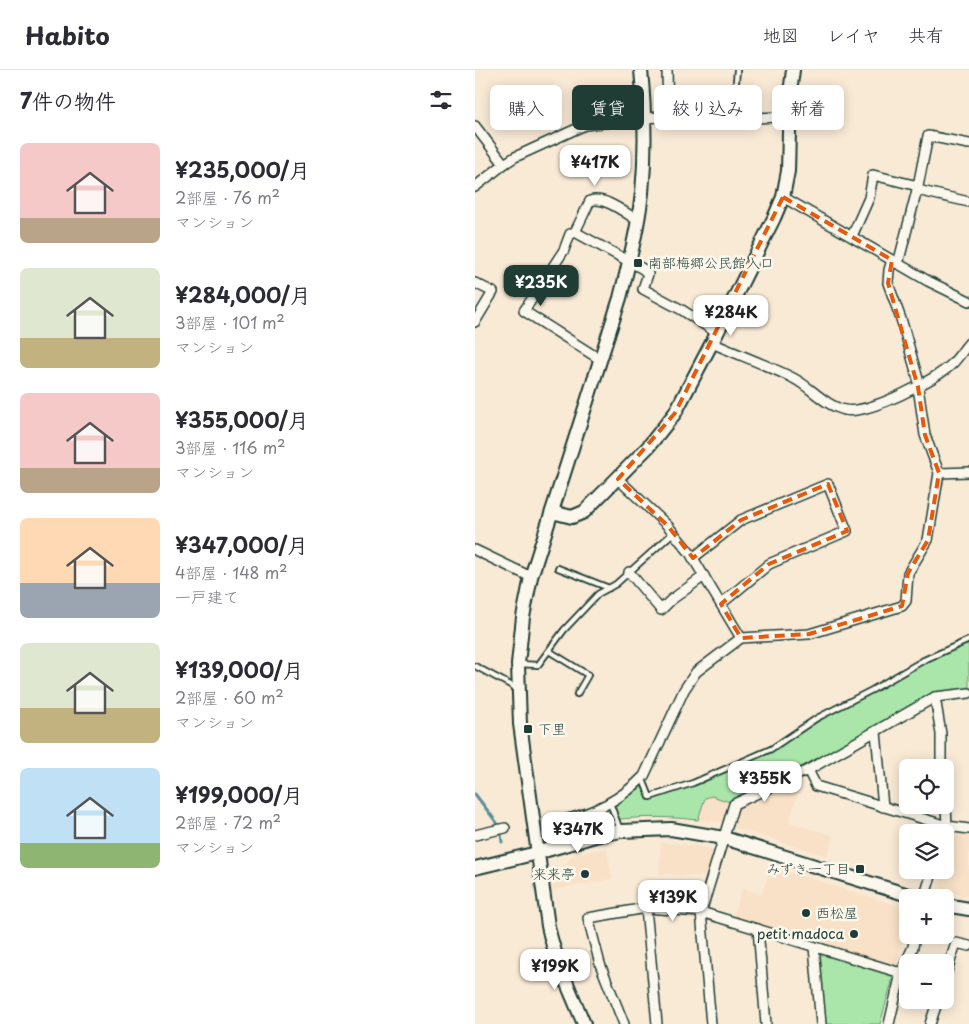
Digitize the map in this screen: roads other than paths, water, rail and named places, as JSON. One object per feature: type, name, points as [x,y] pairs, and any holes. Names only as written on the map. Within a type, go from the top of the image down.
[{"type":"street","points":[[584,1024],[562,972],[550,936],[521,741],[518,664],[523,617],[531,577],[601,360],[629,263],[644,164],[645,118],[641,70]]},
{"type":"street","points":[[667,70],[667,85]]},
{"type":"street","points":[[792,85],[793,70]]},
{"type":"street","points":[[475,187],[515,157],[585,125],[654,117]]},
{"type":"street","points":[[475,126],[504,164]]},
{"type":"street","points":[[552,512],[565,516],[577,516],[584,512],[648,447],[675,412],[715,338],[783,197],[788,171],[789,130]]},
{"type":"street","points":[[560,821],[580,816],[610,803],[635,785],[642,777],[684,690],[697,672],[741,638],[809,634],[902,606],[906,601],[908,573],[928,540],[939,472],[925,435],[919,386],[903,322],[888,283],[889,270],[895,262],[917,188],[928,136],[969,144]]},
{"type":"street","points":[[852,236],[869,198],[873,175],[969,202]]},
{"type":"street","points":[[783,197],[928,281],[969,301]]},
{"type":"street","points":[[601,360],[524,311],[564,250],[570,234],[575,232],[590,201],[596,199],[603,200],[637,220]]},
{"type":"street","points":[[575,232],[643,269],[648,274],[643,289],[682,310],[715,338],[794,379],[827,402],[845,410],[857,410],[873,406],[919,386],[952,364],[969,343]]},
{"type":"street","points":[[475,284],[493,292],[475,322]]},
{"type":"street","points":[[939,472],[969,472]]},
{"type":"street","points":[[618,479],[668,526],[693,558],[741,638]]},
{"type":"street","points":[[693,558],[741,520],[828,484],[847,531],[769,564],[721,604]]},
{"type":"street","points":[[475,550],[531,577]]},
{"type":"street","points":[[629,572],[661,610],[671,600],[704,576]]},
{"type":"street","points":[[711,1024],[701,912],[734,804],[808,770],[935,697],[969,693]]},
{"type":"street","points":[[935,697],[941,734],[941,759]]},
{"type":"street","points":[[876,732],[883,807]]},
{"type":"street","points":[[808,770],[816,786],[940,824]]},
{"type":"street","points":[[954,827],[969,829]]},
{"type":"street","points":[[475,835],[505,828]]},
{"type":"street","points":[[475,868],[537,853],[588,837],[621,831],[671,829],[724,838],[899,892]]},
{"type":"street","points":[[954,907],[969,910]]},
{"type":"street","points":[[646,908],[657,1024]]},
{"type":"street","points":[[624,1024],[600,964],[588,918],[646,908],[701,912],[899,972]]},
{"type":"street","points":[[757,929],[766,1024]]},
{"type":"street","points":[[952,954],[956,942],[969,946]]},
{"type":"street","points":[[814,947],[821,1024]]},
{"type":"street","points":[[889,1024],[899,982]]},
{"type":"street","points":[[930,1024],[935,1009]]},
{"type":"lane","points":[[736,85],[737,70]]},
{"type":"lane","points":[[518,664],[538,666],[564,630],[597,594],[616,584],[673,533]]},
{"type":"lane","points":[[558,568],[609,588]]},
{"type":"lane","points":[[642,777],[650,797],[693,783],[771,749],[817,718],[872,690],[924,660],[969,640]]},
{"type":"lane","points":[[549,650],[588,675],[577,694]]},
{"type":"lane","points":[[475,666],[518,689]]},
{"type":"lane","points":[[610,803],[621,831]]},
{"type":"waterway","points":[[475,794],[500,827],[502,842]]},
{"type":"place","name":"南部梅郷公民館入口","points":[[638,263]]},
{"type":"place","name":"下里","points":[[528,729]]},
{"type":"place","name":"みずき一丁目","points":[[860,869]]},
{"type":"place","name":"来来亭","points":[[585,874]]},
{"type":"place","name":"西松屋","points":[[806,913]]},
{"type":"place","name":"petit madoca","points":[[854,934]]}]
